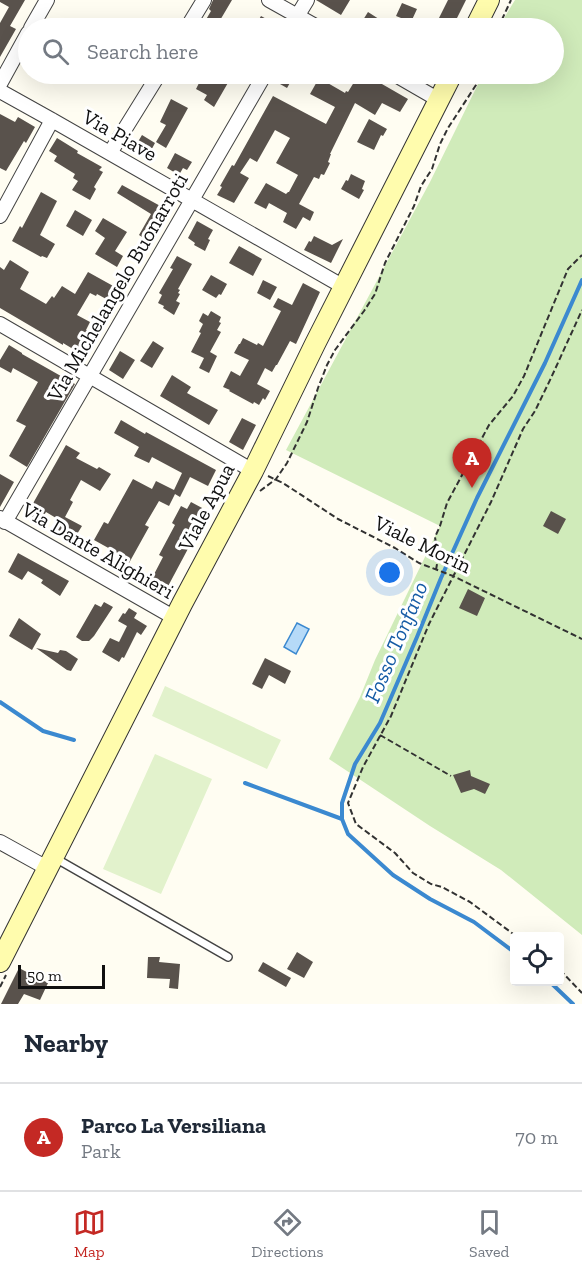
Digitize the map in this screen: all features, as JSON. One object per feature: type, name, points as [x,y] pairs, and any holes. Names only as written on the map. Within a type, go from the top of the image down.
[{"type":"street","points":[[37,18],[47,0]]},
{"type":"street","points":[[193,18],[204,0]]},
{"type":"street","points":[[269,0],[302,18]]},
{"type":"street","points":[[298,16],[307,0]]},
{"type":"street","points":[[480,18],[489,0]]},
{"type":"street","points":[[0,84],[18,51]]},
{"type":"street","points":[[110,153],[153,84]]},
{"type":"street","name":"Via Michelangelo Buonarroti","points":[[3,520],[90,376],[259,84]]},
{"type":"street","points":[[411,84],[439,100]]},
{"type":"street","name":"Viale Apua","points":[[0,962],[175,618],[253,471],[447,84]]},
{"type":"street","name":"Via Piave","points":[[0,91],[344,287]]},
{"type":"street","points":[[0,216],[52,120]]},
{"type":"street","points":[[0,324],[253,471]]},
{"type":"street","name":"Via Dante Alighieri","points":[[3,520],[175,618]]},
{"type":"street","points":[[0,842],[50,863]]},
{"type":"lane","points":[[50,863],[228,957]]},
{"type":"path","points":[[503,18],[511,0]]},
{"type":"path","points":[[276,479],[307,422],[318,388],[335,350],[375,294],[385,263],[409,217],[421,186],[432,169],[440,144],[476,84]]},
{"type":"path","points":[[437,571],[435,537],[447,503],[489,425],[513,396],[524,376],[568,269],[582,255]]},
{"type":"path","points":[[511,932],[470,902],[413,873],[395,853],[356,824],[348,803],[363,767],[391,716],[429,624],[491,502],[523,429],[535,411],[582,310]]},
{"type":"path","name":"Viale Morin","points":[[253,471],[276,479],[338,519],[419,563],[453,576],[582,639]]},
{"type":"path","points":[[380,735],[451,776]]},
{"type":"path","points":[[564,974],[582,993]]},
{"type":"green space","points":[[515,0],[582,0],[582,935],[501,870],[329,759],[440,526],[286,450],[430,182],[478,84],[564,84],[564,18],[504,18]]},
{"type":"green space","points":[[165,686],[281,740],[267,769],[152,716]]},
{"type":"green space","points":[[155,754],[212,779],[161,894],[103,869]]},
{"type":"water","points":[[297,623],[309,629],[296,654],[284,647]]},
{"type":"building","points":[[0,0],[25,0],[10,26],[16,29],[0,57],[0,23],[9,7]]},
{"type":"building","points":[[213,0],[232,0],[221,18],[207,18],[211,11],[209,9]]},
{"type":"building","points":[[316,0],[350,0],[341,15]]},
{"type":"building","points":[[448,0],[466,0],[457,18],[439,18]]},
{"type":"building","points":[[402,3],[417,9],[413,18],[396,16]]},
{"type":"building","points":[[368,12],[377,18],[364,18]]},
{"type":"building","points":[[198,84],[227,84],[214,107],[204,100],[207,95],[196,89]]},
{"type":"building","points":[[316,84],[329,84],[345,93],[353,84],[382,84],[408,99],[400,112],[382,103],[375,115],[355,103],[330,154],[328,162],[330,163],[324,175],[321,174],[319,179],[314,177],[299,204],[314,212],[310,221],[303,217],[296,229],[283,222],[287,213],[269,203],[266,209],[254,203],[266,183],[286,194],[298,175],[276,163],[290,138],[275,130],[257,162],[250,158],[240,173],[249,178],[234,203],[217,195],[222,187],[220,186],[232,165],[234,166],[273,96],[326,124],[335,107],[310,94]]},
{"type":"building","points":[[171,99],[188,108],[166,148],[156,142],[166,125],[160,122]]},
{"type":"building","points":[[0,114],[15,122],[18,117],[35,127],[6,171],[0,168]]},
{"type":"building","points":[[369,119],[387,129],[383,136],[381,135],[374,150],[357,142]]},
{"type":"building","points":[[142,135],[155,143],[147,158],[133,150]]},
{"type":"building","points":[[57,138],[102,167],[99,170],[103,172],[94,187],[96,189],[90,200],[72,190],[78,181],[73,178],[75,174],[54,161],[57,156],[49,151]]},
{"type":"building","points":[[175,153],[192,162],[187,170],[183,168],[179,175],[167,168]]},
{"type":"building","points":[[351,174],[365,181],[362,189],[364,190],[359,199],[341,189]]},
{"type":"building","points":[[122,185],[164,208],[154,226],[158,229],[150,242],[139,235],[151,214],[117,193]]},
{"type":"building","points":[[41,192],[57,201],[40,235],[55,244],[47,258],[12,241],[20,226],[22,228]]},
{"type":"building","points":[[75,210],[92,220],[83,236],[66,226]]},
{"type":"building","points":[[103,218],[127,232],[115,251],[123,256],[117,267],[95,254],[105,238],[95,231]]},
{"type":"building","points":[[197,221],[213,230],[205,251],[194,245],[195,243],[188,238]]},
{"type":"building","points":[[314,236],[332,245],[343,239],[331,263],[304,250]]},
{"type":"building","points":[[239,246],[262,259],[253,276],[229,263]]},
{"type":"building","points":[[177,256],[192,264],[178,289],[180,294],[176,301],[180,303],[174,315],[158,303],[162,295],[159,293],[173,269],[170,268]]},
{"type":"building","points":[[10,260],[29,272],[20,289],[46,304],[52,296],[54,298],[62,286],[75,294],[88,272],[115,287],[108,300],[90,293],[77,315],[90,322],[86,330],[94,336],[83,355],[0,308],[0,267],[4,270]]},
{"type":"building","points":[[211,275],[227,284],[221,295],[219,294],[216,298],[202,290]]},
{"type":"building","points":[[263,280],[277,287],[270,300],[257,293]]},
{"type":"building","points":[[303,283],[320,292],[296,344],[290,341],[272,372],[265,368],[257,384],[270,391],[265,400],[263,398],[259,405],[254,402],[253,404],[223,387],[231,371],[240,376],[249,360],[234,353],[243,338],[263,346],[281,311],[273,307],[278,298],[292,305]]},
{"type":"building","points":[[211,311],[221,317],[217,330],[221,332],[210,352],[217,356],[209,373],[199,368],[204,358],[191,352],[201,333],[199,332],[203,324],[199,321],[203,313],[208,316]]},
{"type":"building","points":[[153,341],[164,348],[152,368],[140,361]]},
{"type":"building","points":[[9,345],[75,384],[27,467],[9,456],[26,426],[16,421],[38,382],[13,368],[11,373],[0,367],[0,360]]},
{"type":"building","points":[[120,351],[135,360],[123,379],[109,370]]},
{"type":"building","points":[[172,375],[191,387],[187,393],[218,410],[209,425],[160,396]]},
{"type":"building","points":[[242,418],[256,425],[243,450],[229,442]]},
{"type":"building","points":[[121,420],[216,470],[208,486],[190,477],[180,497],[175,494],[169,506],[159,501],[145,525],[149,527],[129,563],[119,558],[121,555],[94,540],[104,522],[108,524],[133,479],[152,489],[156,481],[174,490],[182,473],[152,457],[149,463],[134,456],[139,447],[114,433]]},
{"type":"building","points":[[66,445],[80,453],[76,458],[111,474],[100,491],[81,480],[70,500],[73,502],[65,517],[82,526],[74,539],[56,529],[61,521],[46,512],[40,522],[27,514]]},
{"type":"building","points":[[0,474],[14,482],[0,507]]},
{"type":"building","points":[[191,502],[204,509],[195,524],[192,523],[183,541],[190,545],[166,590],[150,582],[163,557],[159,555],[175,525],[172,523],[181,506],[187,509]]},
{"type":"building","points":[[551,511],[566,519],[558,534],[543,526]]},
{"type":"building","points":[[18,553],[69,581],[60,596],[41,583],[43,580],[28,571],[22,580],[8,572]]},
{"type":"building","points":[[468,589],[485,598],[477,616],[459,608]]},
{"type":"building","points":[[104,602],[113,607],[94,636],[89,641],[82,641],[76,637],[95,604],[101,607]]},
{"type":"building","points":[[129,608],[137,613],[134,618],[147,626],[141,635],[137,632],[124,658],[122,657],[119,662],[102,652],[110,638],[119,642],[127,626],[118,621]]},
{"type":"building","points":[[19,618],[41,634],[32,650],[9,636]]},
{"type":"building","points":[[36,648],[58,653],[60,650],[66,651],[78,659],[71,671],[67,670]]},
{"type":"building","points":[[265,658],[291,671],[285,684],[269,675],[262,689],[252,684]]},
{"type":"building","points":[[470,770],[471,776],[490,784],[485,794],[474,789],[461,793],[453,775]]},
{"type":"building","points":[[297,952],[313,962],[304,978],[287,969]]},
{"type":"building","points":[[148,957],[160,957],[159,962],[180,964],[178,989],[169,988],[170,979],[147,978]]},
{"type":"building","points":[[263,962],[291,978],[286,987],[258,971]]},
{"type":"building","points":[[19,968],[48,983],[40,1000],[24,994],[18,1004],[1,1004]]},
{"type":"waterway","name":"Fosso Tonfano","points":[[510,949],[474,922],[430,899],[393,875],[348,834],[342,819],[342,803],[355,764],[380,723],[477,498],[545,363],[582,280]]},
{"type":"waterway","points":[[0,702],[43,731],[74,740]]},
{"type":"waterway","points":[[245,783],[342,819]]},
{"type":"waterway","name":"Fosso Tonfano","points":[[554,986],[573,1004]]},
{"type":"place","name":"Parco La Versiliana","points":[[472,488]]}]
